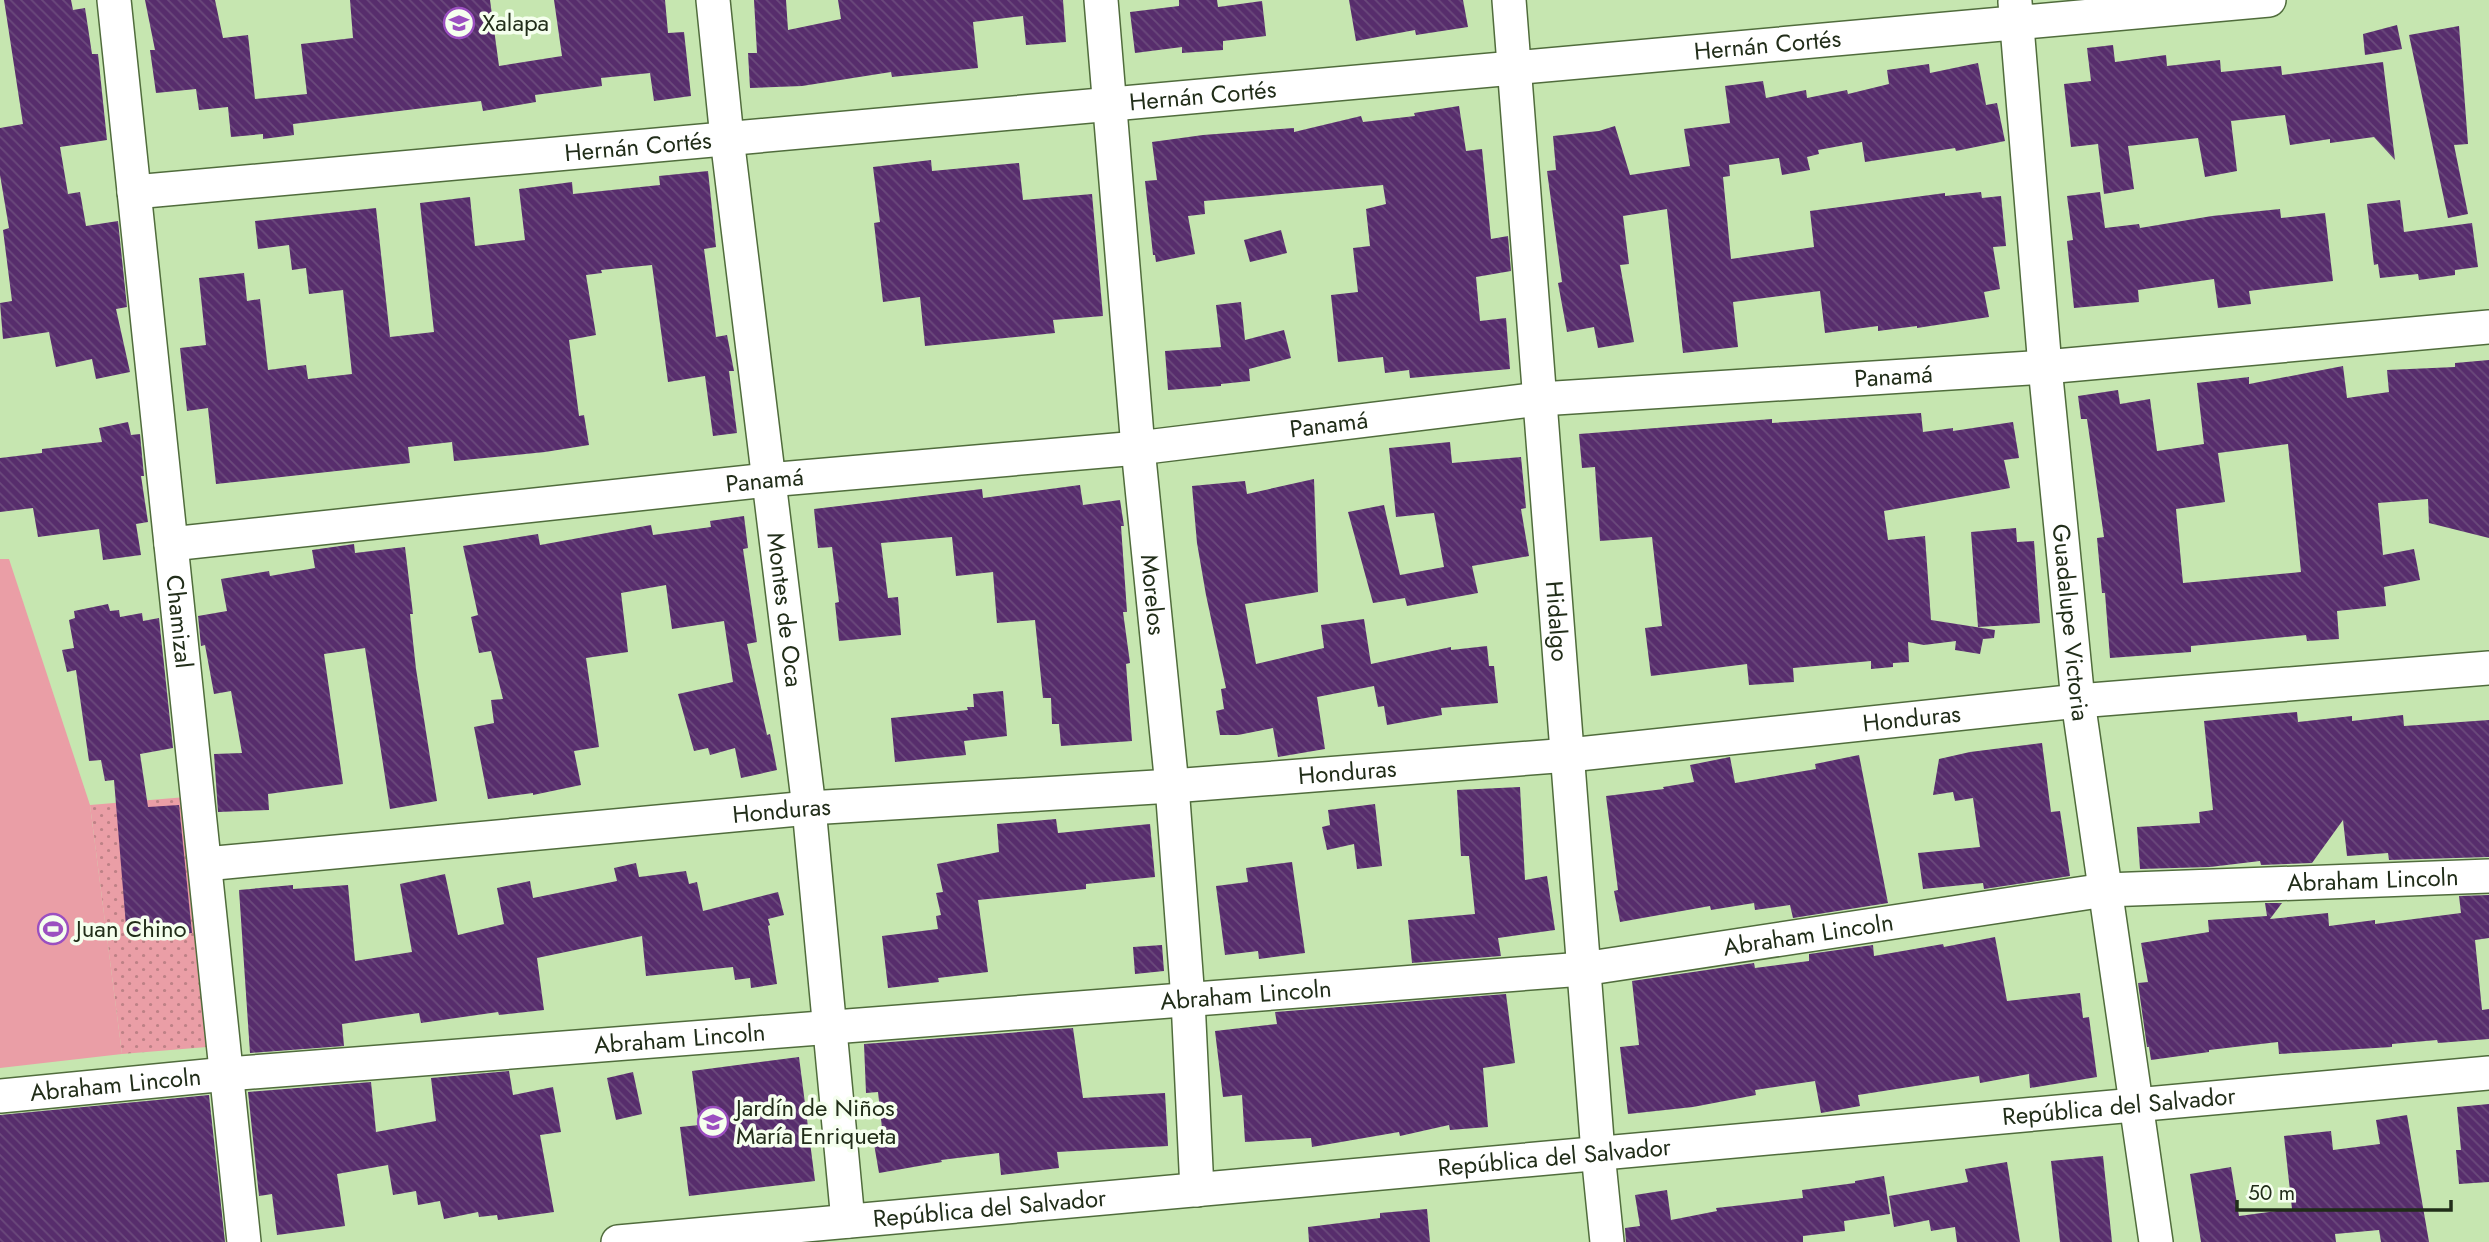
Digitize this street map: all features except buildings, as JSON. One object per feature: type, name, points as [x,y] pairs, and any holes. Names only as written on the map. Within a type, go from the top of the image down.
[{"type":"street","name":"Chamizal","points":[[114,0],[244,1242]]},
{"type":"street","name":"Montes de Oca","points":[[713,0],[727,138],[809,808],[848,1221]]},
{"type":"street","name":"Morelos","points":[[1101,0],[1138,448],[1172,786],[1188,1000],[1197,1189]]},
{"type":"street","name":"Hidalgo","points":[[1510,0],[1569,755],[1583,969],[1607,1242]]},
{"type":"street","name":"Hernán Cortés","points":[[134,192],[1515,68],[2015,11],[2269,0]]},
{"type":"street","name":"Guadalupe Victoria","points":[[2015,11],[2045,367],[2078,701],[2156,1242]]},
{"type":"street","name":"Panamá","points":[[172,544],[768,480],[1138,448],[1540,398],[2045,367],[2489,327]]},
{"type":"street","name":"Honduras","points":[[205,864],[809,808],[1172,786],[1569,755],[2078,701],[2489,668]]},
{"type":"street","name":"Abraham Lincoln","points":[[0,1097],[227,1074],[1583,969],[2105,890],[2489,876]]},
{"type":"street","name":"República del Salvador","points":[[618,1242],[2489,1073]]},
{"type":"shaded area","name":"Juan Chino","points":[[0,559],[9,559],[90,805],[122,1054],[0,1068]]},
{"type":"shaded area","points":[[186,797],[207,1047],[122,1054],[90,805]]},
{"type":"place","name":"Xalapa","points":[[459,23]]},
{"type":"place","name":"Juan Chino","points":[[53,929]]},
{"type":"place","name":"Jardín de Niños María Enriqueta","points":[[713,1122]]}]
